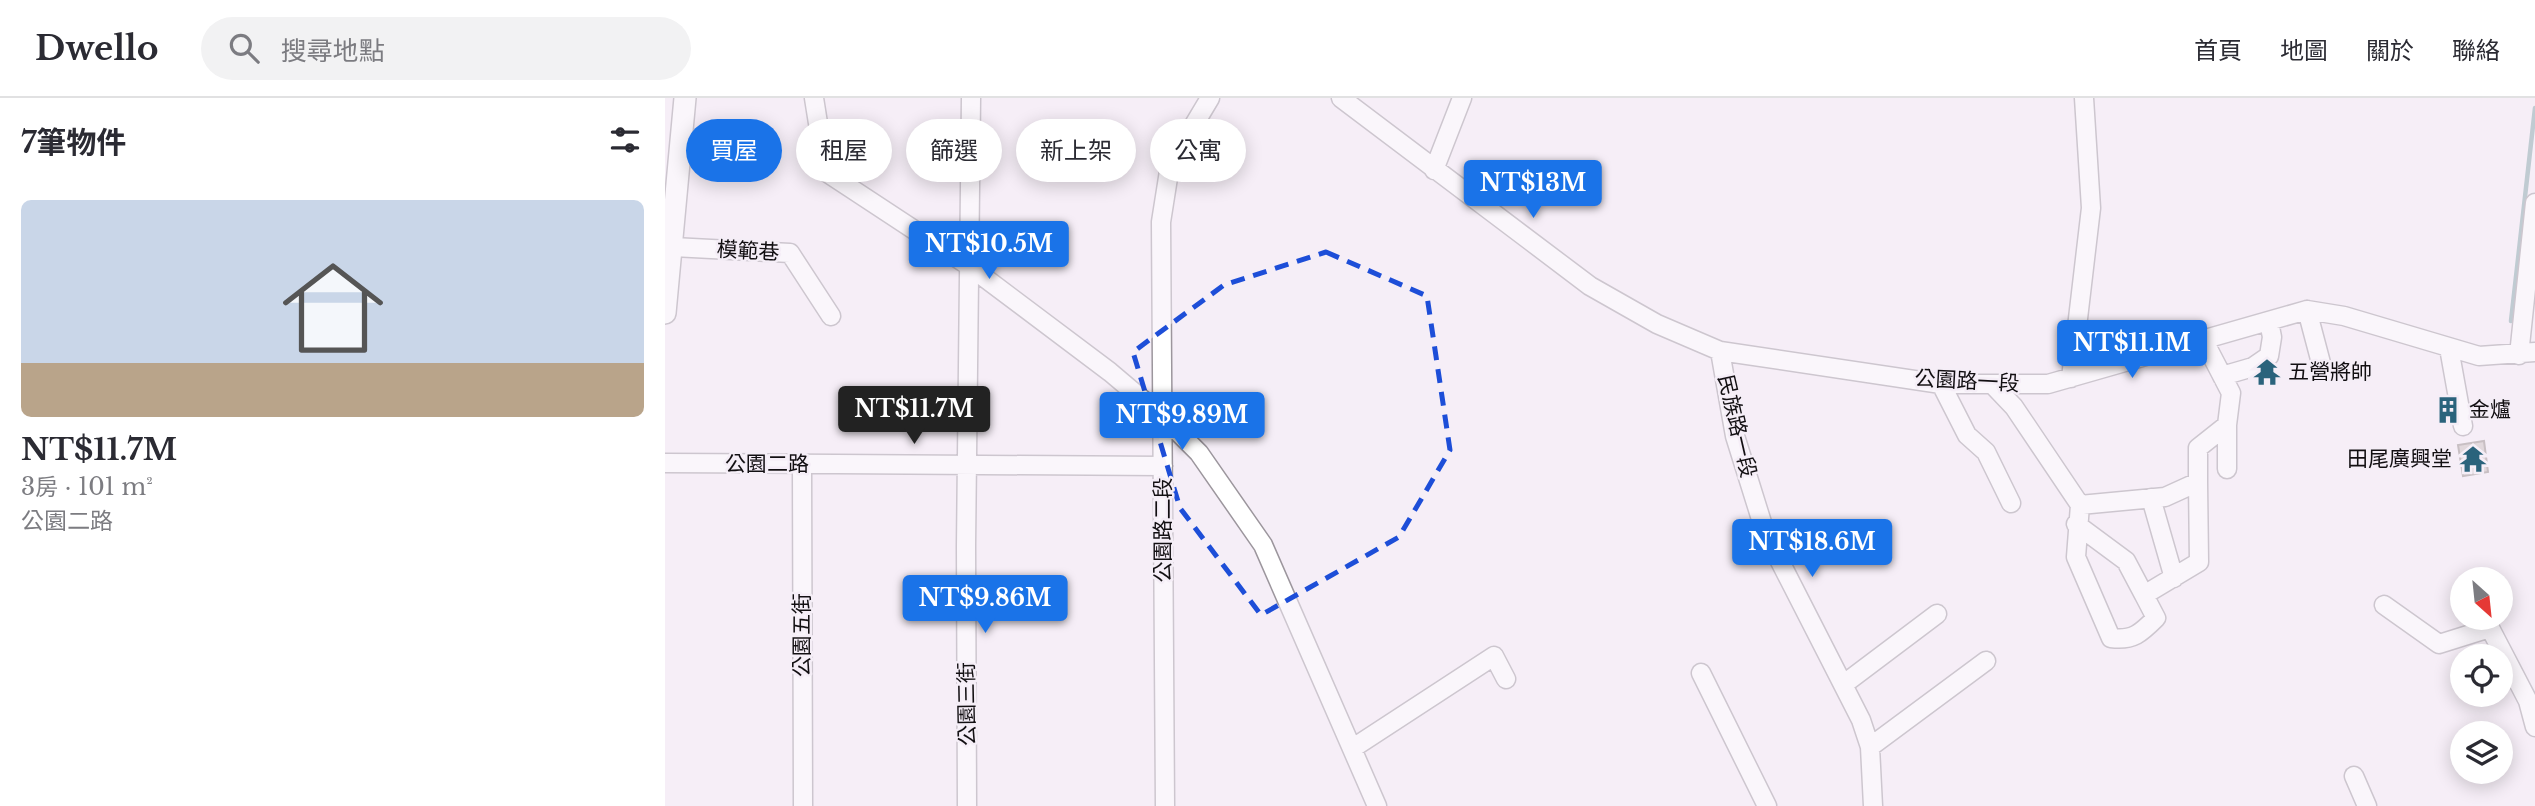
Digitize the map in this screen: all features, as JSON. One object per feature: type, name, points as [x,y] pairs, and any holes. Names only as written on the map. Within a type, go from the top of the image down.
[{"type":"main road","points":[[665,313],[685,98]]},
{"type":"street","points":[[814,98],[821,142],[820,168],[969,266],[1110,372],[1162,416],[1199,453],[1263,545],[1377,806]]},
{"type":"street","name":"公園三街","points":[[967,806],[971,98]]},
{"type":"street","name":"公園路二段","points":[[1165,806],[1161,222],[1170,165],[1210,98]]},
{"type":"street","name":"民族路一段","points":[[1341,98],[1590,286],[1657,324],[1720,351],[1735,436],[1765,532],[1844,684],[1870,747],[1873,806]]},
{"type":"street","points":[[1434,170],[1462,98]]},
{"type":"street","points":[[2071,378],[2091,208],[2084,98]]},
{"type":"street","points":[[2527,353],[2535,203]]},
{"type":"street","name":"模範巷","points":[[673,247],[790,253],[831,316]]},
{"type":"street","points":[[2307,310],[2321,363]]},
{"type":"street","name":"公園路一段","points":[[1720,351],[1941,384],[2048,384],[2307,310],[2344,316],[2479,356],[2527,353]]},
{"type":"street","points":[[2222,376],[2253,367],[2269,356],[2272,337],[2269,322]]},
{"type":"street","points":[[2204,341],[2231,393],[2227,425],[2227,469]]},
{"type":"street","points":[[2449,348],[2463,426]]},
{"type":"street","points":[[1941,384],[1967,435],[1986,452],[2011,503]]},
{"type":"street","points":[[1994,386],[2014,407],[2080,505],[2076,524],[2076,558],[2111,638],[2126,640],[2140,634],[2156,618],[2126,561],[2076,524]]},
{"type":"street","points":[[2144,595],[2199,562],[2198,448],[2227,425]]},
{"type":"street","name":"公園二路","points":[[665,463],[1163,466]]},
{"type":"street","name":"公園五街","points":[[802,464],[803,806]]},
{"type":"street","points":[[2080,505],[2165,497],[2198,482]]},
{"type":"street","points":[[2151,498],[2173,578]]},
{"type":"street","points":[[2384,605],[2439,644],[2490,628],[2528,701],[2535,727]]},
{"type":"street","points":[[1844,684],[1937,614]]},
{"type":"street","points":[[1353,748],[1493,656],[1506,679]]},
{"type":"street","points":[[1870,747],[1986,661]]},
{"type":"street","points":[[1701,673],[1767,806]]},
{"type":"street","points":[[2354,776],[2367,806]]},
{"type":"highlighted area","points":[[1326,252],[1427,296],[1450,450],[1399,537],[1261,615],[1180,508],[1133,352],[1224,285]]},
{"type":"building","name":"田尾廣興堂","points":[[2484,441],[2488,472],[2463,476],[2458,445]]},
{"type":"waterway","points":[[2511,321],[2535,108]]},
{"type":"place","name":"五營將帥","points":[[2267,372]]},
{"type":"place","name":"金爐","points":[[2448,410]]},
{"type":"place","name":"田尾廣興堂","points":[[2473,459]]}]
